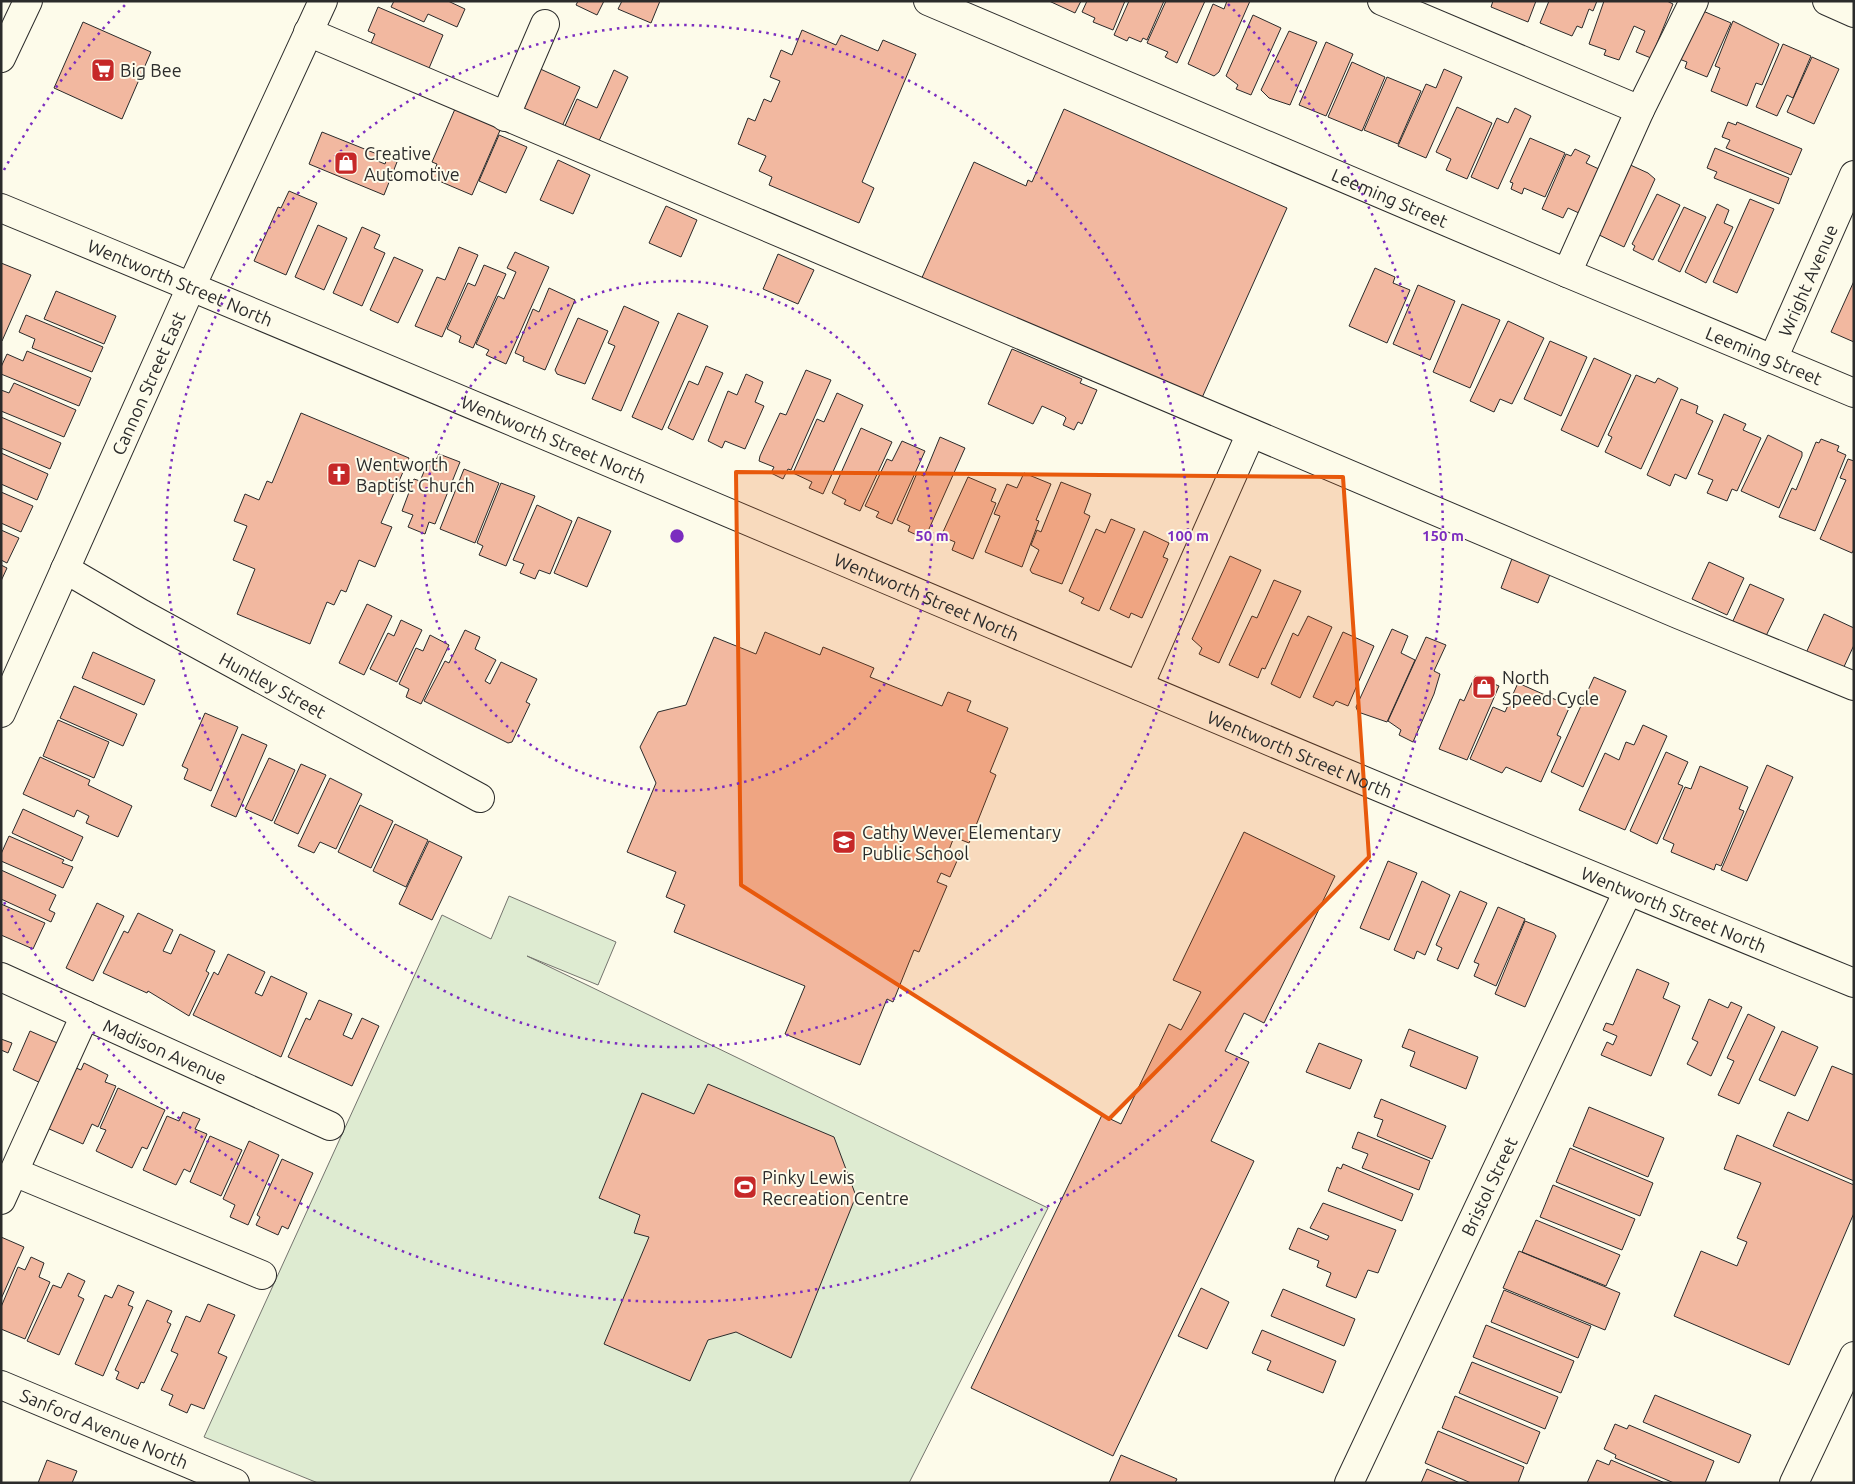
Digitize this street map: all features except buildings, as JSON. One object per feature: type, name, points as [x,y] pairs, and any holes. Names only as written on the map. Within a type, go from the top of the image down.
[{"type":"street","points":[[1,58],[28,1]]},
{"type":"street","name":"Cannon Street East","points":[[1,712],[9,674],[65,570],[191,287],[322,1]]},
{"type":"street","name":"Leeming Street","points":[[928,1],[1854,393]]},
{"type":"street","points":[[1382,1],[1640,110]]},
{"type":"street","points":[[1567,273],[1640,110],[1694,1]]},
{"type":"street","points":[[1827,1],[1854,13]]},
{"type":"street","points":[[505,117],[545,24]]},
{"type":"street","points":[[308,32],[1680,616],[1854,686]]},
{"type":"street","name":"Wright Avenue","points":[[1773,359],[1854,175]]},
{"type":"street","name":"Wentworth Street North","points":[[2,211],[191,287],[1628,891],[1854,983]]},
{"type":"street","points":[[1139,686],[1251,433]]},
{"type":"street","name":"Huntley Street","points":[[65,570],[480,798]]},
{"type":"street","name":"Bristol Street","points":[[1348,1483],[1628,891]]},
{"type":"street","name":"Madison Avenue","points":[[1,977],[330,1126]]},
{"type":"street","points":[[1,1200],[86,1015]]},
{"type":"street","points":[[14,1172],[262,1274]]},
{"type":"street","points":[[1794,1483],[1854,1356]]},
{"type":"street","name":"Sanford Avenue North","points":[[1,1385],[187,1473],[235,1483]]},
{"type":"highlighted area","points":[[736,472],[1343,477],[1369,857],[1109,1119],[741,885]]},
{"type":"green space","points":[[509,896],[616,942],[598,985],[527,956],[1048,1208],[909,1483],[318,1483],[204,1437],[442,915],[491,939]]},
{"type":"place","name":"Big Bee","points":[[103,70]]},
{"type":"place","name":"Creative Automotive","points":[[346,163]]},
{"type":"place","name":"Wentworth Baptist Church","points":[[339,474]]},
{"type":"place","name":"North Speed Cycle","points":[[1484,687]]},
{"type":"place","name":"Cathy Wever Elementary Public School","points":[[844,842]]},
{"type":"place","name":"Pinky Lewis Recreation Centre","points":[[745,1187]]}]
